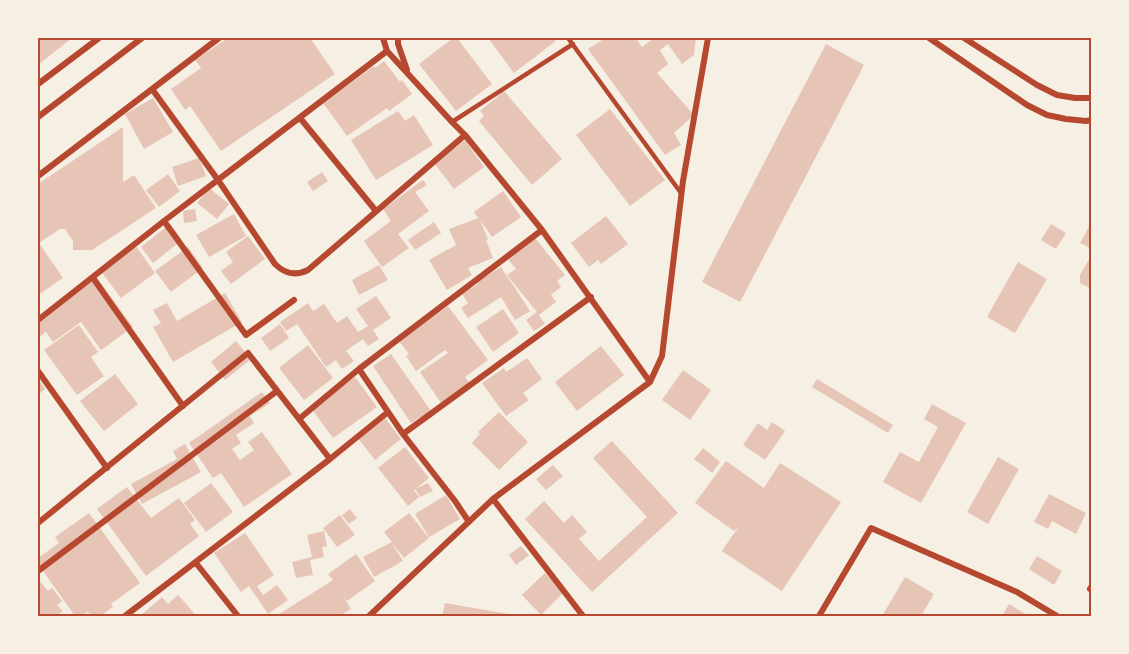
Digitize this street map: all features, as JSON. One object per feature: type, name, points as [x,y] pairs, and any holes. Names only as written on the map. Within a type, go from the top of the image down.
[{"type":"street","points":[[38,84],[99,38]]},
{"type":"street","points":[[38,117],[142,38]]},
{"type":"street","points":[[38,176],[219,38]]},
{"type":"street","points":[[383,38],[387,51],[465,135],[542,230],[650,382]]},
{"type":"street","points":[[398,38],[409,74]]},
{"type":"street","points":[[369,616],[493,499],[650,382],[662,356],[682,194],[708,38]]},
{"type":"street","points":[[930,38],[1027,105],[1047,115],[1066,119],[1092,120]]},
{"type":"street","points":[[964,38],[1037,86],[1057,95],[1092,98]]},
{"type":"street","points":[[38,320],[387,51]]},
{"type":"street","points":[[152,89],[275,264],[284,272],[296,274],[308,270],[465,135]]},
{"type":"street","points":[[300,118],[376,211]]},
{"type":"street","points":[[164,221],[246,335],[294,300]]},
{"type":"street","points":[[298,419],[359,369],[542,230]]},
{"type":"street","points":[[93,278],[183,406]]},
{"type":"street","points":[[403,434],[591,297]]},
{"type":"street","points":[[38,523],[248,353],[330,459]]},
{"type":"street","points":[[359,369],[403,434],[469,522]]},
{"type":"street","points":[[38,371],[106,468]]},
{"type":"street","points":[[38,571],[277,391]]},
{"type":"street","points":[[125,616],[388,412]]},
{"type":"street","points":[[493,499],[583,616]]},
{"type":"street","points":[[819,616],[871,528],[1017,592],[1057,616]]},
{"type":"street","points":[[196,563],[238,616]]},
{"type":"lane","points":[[568,38],[682,194]]},
{"type":"lane","points":[[452,122],[573,44]]},
{"type":"building","points":[[38,38],[72,38],[38,65]]},
{"type":"building","points":[[228,38],[310,38],[335,74],[221,151],[190,106],[185,110],[171,89],[201,68],[195,60]]},
{"type":"building","points":[[453,38],[457,38],[492,84],[456,111],[419,64]]},
{"type":"building","points":[[488,38],[554,38],[556,41],[514,73]]},
{"type":"building","points":[[605,38],[636,38],[642,47],[654,38],[696,38],[694,55],[682,64],[668,44],[660,50],[668,64],[657,73],[694,115],[674,133],[681,145],[665,155],[588,49]]},
{"type":"building","points":[[826,44],[864,65],[740,302],[702,282]]},
{"type":"building","points":[[384,61],[412,94],[389,111],[387,108],[347,136],[323,103]]},
{"type":"building","points":[[504,91],[562,159],[532,185],[479,121],[484,116],[480,111]]},
{"type":"building","points":[[153,98],[173,132],[144,149],[125,114]]},
{"type":"building","points":[[610,109],[665,180],[630,206],[576,135]]},
{"type":"building","points":[[398,111],[405,121],[414,115],[433,145],[376,180],[351,140]]},
{"type":"building","points":[[123,127],[123,182],[134,175],[156,208],[92,250],[73,250],[73,241],[65,229],[60,229],[39,243],[63,278],[38,295],[38,184]]},
{"type":"building","points":[[465,140],[484,167],[454,189],[434,163]]},
{"type":"building","points":[[199,158],[206,176],[178,186],[172,167]]},
{"type":"building","points":[[322,172],[328,181],[313,191],[307,182]]},
{"type":"building","points":[[168,174],[180,191],[159,207],[146,190]]},
{"type":"building","points":[[423,180],[427,185],[415,192],[429,211],[398,234],[409,248],[382,267],[364,241],[391,221],[383,209]]},
{"type":"building","points":[[209,188],[229,204],[217,219],[197,203]]},
{"type":"building","points":[[503,191],[521,217],[492,237],[480,220],[493,258],[468,268],[472,275],[447,290],[429,260],[456,245],[449,229],[478,218],[474,212]]},
{"type":"building","points":[[195,209],[197,221],[184,223],[183,211]]},
{"type":"building","points":[[234,214],[246,236],[209,257],[196,235]]},
{"type":"building","points":[[606,216],[628,244],[601,264],[598,260],[589,267],[571,243]]},
{"type":"building","points":[[1092,221],[1092,249],[1080,243]]},
{"type":"building","points":[[434,222],[441,233],[415,250],[408,240]]},
{"type":"building","points":[[170,224],[182,240],[153,263],[141,247]]},
{"type":"building","points":[[1051,224],[1066,233],[1056,249],[1041,240]]},
{"type":"building","points":[[248,236],[265,259],[231,284],[221,271],[233,262],[226,252]]},
{"type":"building","points":[[535,238],[565,275],[557,281],[561,287],[551,295],[556,302],[539,315],[545,324],[534,331],[526,320],[537,312],[507,275],[516,269],[508,259]]},
{"type":"building","points":[[135,245],[155,273],[121,298],[100,270]]},
{"type":"building","points":[[188,247],[203,268],[171,292],[155,271]]},
{"type":"building","points":[[1092,254],[1092,289],[1080,283],[1080,275]]},
{"type":"building","points":[[1018,262],[1047,279],[1015,333],[987,317]]},
{"type":"building","points":[[379,265],[388,280],[359,295],[352,280]]},
{"type":"building","points":[[501,267],[530,311],[515,320],[501,297],[468,318],[461,308],[468,303],[462,294]]},
{"type":"building","points":[[97,278],[133,327],[101,350],[81,322],[53,342],[46,332],[38,338],[38,320]]},
{"type":"building","points":[[225,293],[242,322],[173,362],[153,327],[161,323],[153,310],[167,303],[177,321]]},
{"type":"building","points":[[376,296],[391,318],[373,330],[379,339],[368,346],[363,339],[346,351],[354,361],[342,369],[336,360],[326,367],[297,324],[286,331],[280,322],[308,303],[313,311],[324,304],[337,323],[347,316],[358,332],[368,326],[356,309]]},
{"type":"building","points":[[448,306],[488,360],[465,377],[470,383],[441,403],[420,372],[448,353],[445,350],[416,371],[406,356],[409,354],[399,341]]},
{"type":"building","points":[[503,309],[519,333],[493,352],[476,327]]},
{"type":"building","points":[[280,324],[289,338],[270,351],[261,338]]},
{"type":"building","points":[[79,325],[98,352],[91,357],[104,376],[77,395],[44,350]]},
{"type":"building","points":[[236,341],[251,359],[225,380],[211,362]]},
{"type":"building","points":[[308,345],[333,378],[304,400],[279,368]]},
{"type":"building","points":[[601,346],[624,375],[577,411],[555,382]]},
{"type":"building","points":[[391,354],[431,411],[411,423],[373,366]]},
{"type":"building","points":[[527,358],[542,379],[523,393],[529,400],[506,416],[482,383],[504,368],[506,372]]},
{"type":"building","points":[[683,370],[711,390],[690,420],[662,400]]},
{"type":"building","points":[[115,374],[138,404],[104,431],[80,401]]},
{"type":"building","points":[[355,377],[377,407],[333,438],[311,408]]},
{"type":"building","points":[[38,378],[45,389],[38,395]]},
{"type":"building","points":[[817,379],[893,425],[888,433],[812,387]]},
{"type":"building","points":[[262,392],[270,403],[250,416],[254,423],[236,435],[241,443],[232,449],[240,460],[254,450],[248,442],[262,432],[292,474],[244,507],[221,473],[213,478],[189,443]]},
{"type":"building","points":[[932,404],[966,423],[921,503],[883,482],[900,452],[919,462],[938,427],[924,419]]},
{"type":"building","points":[[499,412],[528,442],[499,470],[472,443],[480,434],[478,432]]},
{"type":"building","points":[[385,418],[401,439],[375,460],[358,438]]},
{"type":"building","points":[[772,422],[785,431],[765,460],[743,445],[758,423],[767,430]]},
{"type":"building","points":[[612,441],[678,513],[592,592],[525,519],[544,501],[564,523],[572,515],[587,532],[579,539],[599,561],[647,517],[593,458]]},
{"type":"building","points":[[185,444],[201,472],[142,504],[131,484],[177,459],[173,451]]},
{"type":"building","points":[[405,447],[429,478],[414,490],[419,497],[408,506],[378,468]]},
{"type":"building","points":[[703,448],[720,462],[712,473],[694,459]]},
{"type":"building","points":[[998,457],[1019,469],[988,524],[967,512]]},
{"type":"building","points":[[726,461],[764,488],[780,463],[841,502],[782,591],[722,551],[739,526],[734,531],[695,503]]},
{"type":"building","points":[[553,465],[563,476],[546,490],[536,479]]},
{"type":"building","points":[[211,483],[233,512],[206,532],[184,503]]},
{"type":"building","points":[[428,483],[433,491],[420,497],[415,489]]},
{"type":"building","points":[[127,487],[151,518],[179,498],[195,520],[190,524],[199,536],[146,576],[97,509]]},
{"type":"building","points":[[1049,494],[1086,513],[1076,534],[1052,521],[1048,529],[1034,522]]},
{"type":"building","points":[[446,495],[460,519],[429,537],[415,514]]},
{"type":"building","points":[[350,509],[357,518],[349,524],[342,515]]},
{"type":"building","points":[[89,513],[140,583],[111,604],[113,607],[100,616],[92,616],[88,612],[75,616],[38,564],[38,558],[59,543],[55,537]]},
{"type":"building","points":[[409,513],[429,538],[404,558],[392,543],[403,561],[374,577],[363,557],[392,542],[384,532]]},
{"type":"building","points":[[340,515],[355,535],[337,547],[323,528]]},
{"type":"building","points":[[324,531],[327,546],[322,547],[324,557],[310,560],[313,575],[296,578],[292,562],[312,557],[307,535]]},
{"type":"building","points":[[245,533],[274,575],[257,586],[263,595],[277,585],[288,600],[268,614],[249,586],[241,592],[214,553]]},
{"type":"building","points":[[521,546],[529,555],[516,565],[509,555]]},
{"type":"building","points":[[356,554],[375,581],[347,601],[342,594],[351,609],[339,616],[276,616],[333,580],[328,574]]},
{"type":"building","points":[[1037,556],[1062,571],[1054,585],[1029,569]]},
{"type":"building","points":[[545,573],[564,592],[541,615],[522,595]]},
{"type":"building","points":[[905,577],[934,594],[921,616],[882,616]]},
{"type":"building","points":[[38,579],[48,591],[52,588],[62,601],[57,605],[63,611],[56,616],[38,616]]},
{"type":"building","points":[[178,595],[194,613],[190,616],[140,616],[162,597],[168,604]]},
{"type":"building","points":[[445,603],[514,615],[514,616],[442,616]]},
{"type":"building","points":[[1009,604],[1029,616],[1002,616]]}]
